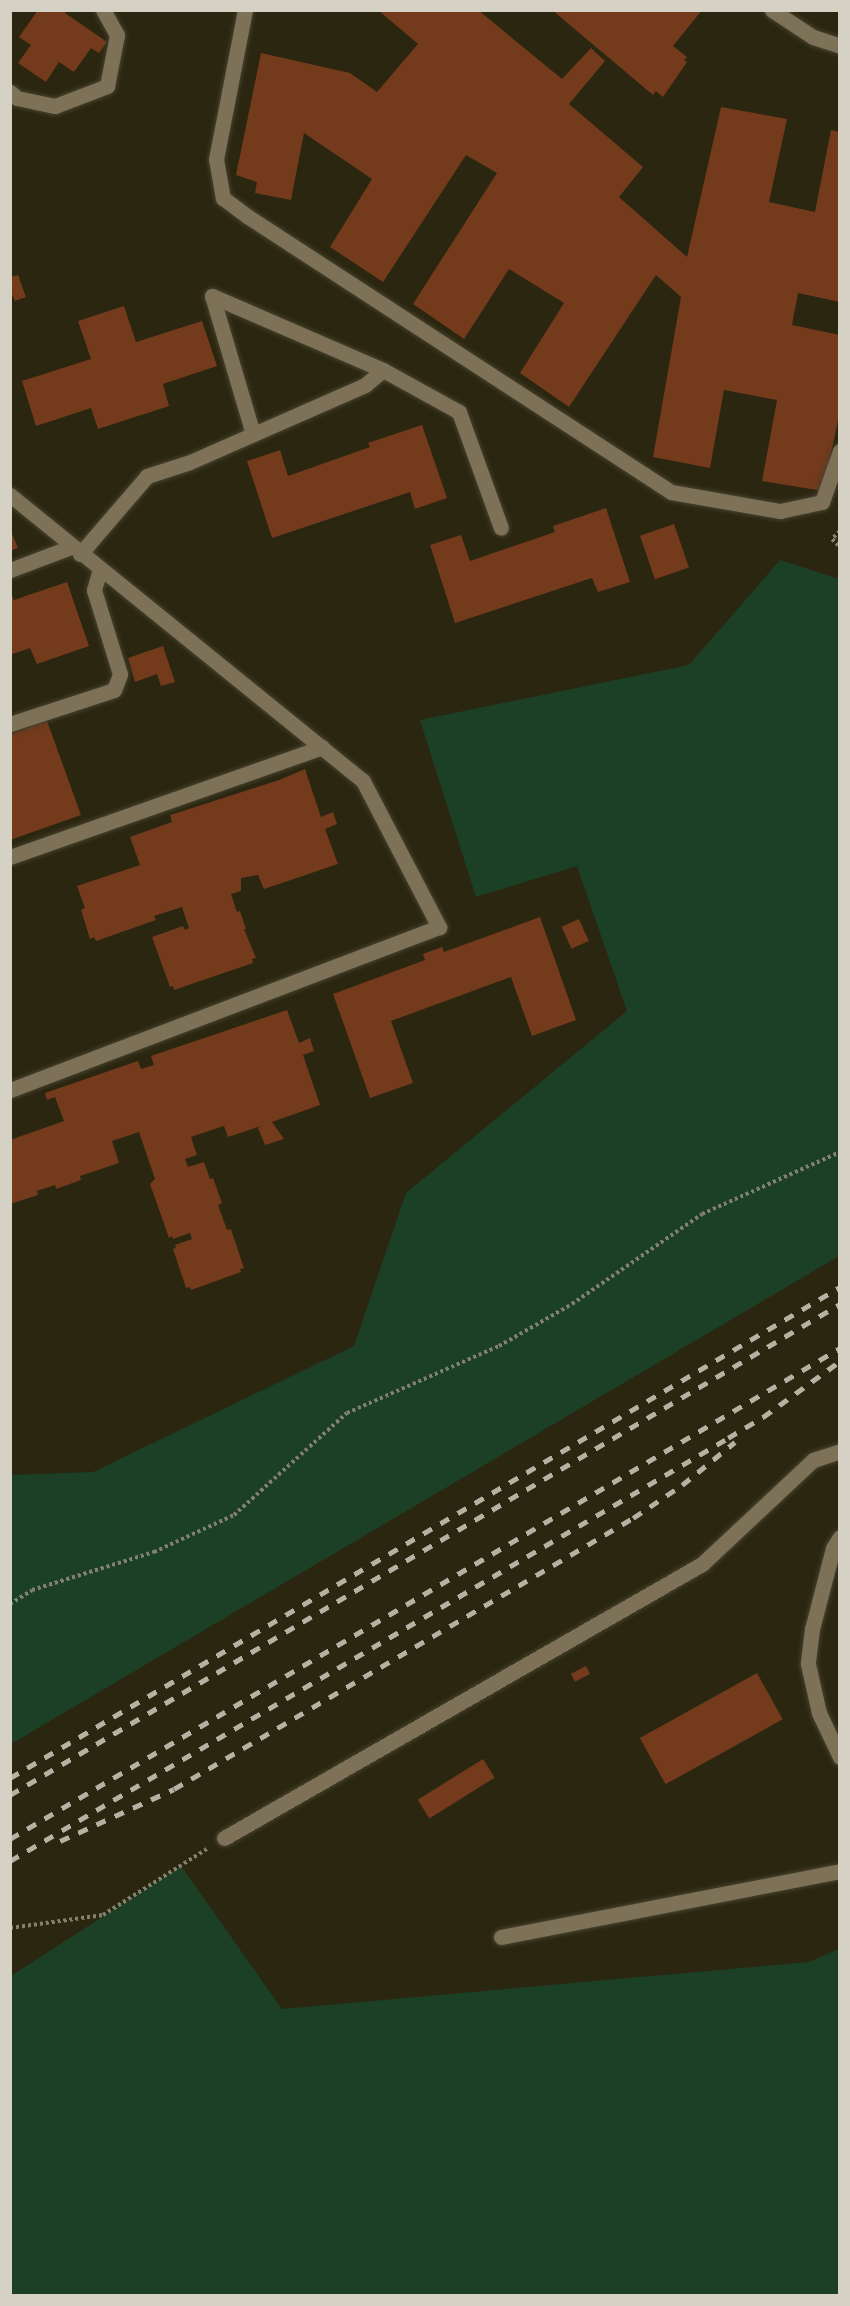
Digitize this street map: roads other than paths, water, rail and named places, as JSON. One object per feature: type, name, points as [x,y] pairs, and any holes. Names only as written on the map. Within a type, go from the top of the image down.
[{"type":"lane","points":[[10,92],[17,98],[54,106],[106,86],[117,35],[104,10]]},
{"type":"lane","points":[[245,10],[216,159],[223,198],[247,216],[671,492],[780,511],[822,502],[840,451]]},
{"type":"lane","points":[[772,10],[813,37],[840,46]]},
{"type":"lane","points":[[253,434],[212,296],[383,370],[459,412],[501,528]]},
{"type":"lane","points":[[10,570],[76,550],[147,476],[190,462],[365,385],[383,370]]},
{"type":"lane","points":[[10,495],[363,781],[440,927],[10,1089]]},
{"type":"lane","points":[[10,724],[114,690],[120,675],[94,590],[100,569]]},
{"type":"lane","points":[[10,857],[322,747]]},
{"type":"lane","points":[[224,1838],[702,1564],[813,1460],[840,1451]]},
{"type":"lane","points":[[840,1537],[833,1548],[812,1629],[808,1664],[819,1713],[840,1757]]},
{"type":"lane","points":[[501,1937],[840,1871]]},
{"type":"railway","points":[[10,1778],[840,1287]]},
{"type":"railway","points":[[10,1795],[840,1304]]},
{"type":"railway","points":[[10,1839],[840,1348]]},
{"type":"railway","points":[[10,1861],[763,1417],[840,1361]]},
{"type":"railway","points":[[60,1841],[174,1789],[633,1518],[682,1485],[735,1442]]}]
